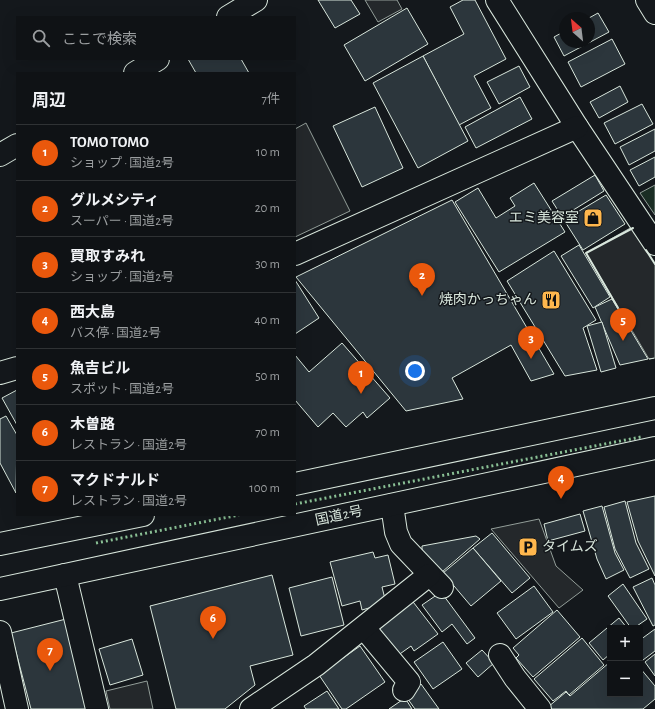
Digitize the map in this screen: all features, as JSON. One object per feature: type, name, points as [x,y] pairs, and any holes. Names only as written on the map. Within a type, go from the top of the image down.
[{"type":"main road","points":[[230,16],[256,0]]},
{"type":"main road","points":[[497,0],[577,127],[655,244]]},
{"type":"main road","points":[[647,0],[655,13]]},
{"type":"main road","points":[[137,72],[156,60]]},
{"type":"main road","points":[[296,254],[577,127]]},
{"type":"main road","points":[[0,155],[16,146]]},
{"type":"main road","points":[[0,373],[16,368]]},
{"type":"main road","points":[[296,484],[655,408]]},
{"type":"main road","name":"国道2号","points":[[0,589],[655,448]]},
{"type":"main road","points":[[251,709],[316,665],[364,628],[436,581],[401,544],[396,532],[392,505]]},
{"type":"main road","points":[[0,544],[138,516]]},
{"type":"main road","points":[[65,575],[97,709]]},
{"type":"main road","points":[[364,628],[409,682],[404,690]]},
{"type":"main road","points":[[0,632],[17,709]]},
{"type":"main road","points":[[500,655],[515,678],[540,709]]},
{"type":"green space","points":[[655,185],[655,215],[640,193]]},
{"type":"shaded area","points":[[365,0],[397,0],[402,9],[378,22]]},
{"type":"shaded area","points":[[306,123],[350,211],[296,237],[296,128]]},
{"type":"shaded area","points":[[632,227],[655,264],[655,358],[649,359],[586,253]]},
{"type":"shaded area","name":"タイムズ","points":[[539,519],[556,566],[583,590],[559,608],[491,529]]},
{"type":"shaded area","points":[[147,681],[153,709],[110,709],[106,691]]},
{"type":"building","points":[[318,0],[351,0],[360,14],[335,28]]},
{"type":"building","points":[[463,0],[475,0],[506,59],[474,76],[491,108],[459,125],[423,56],[464,34],[450,7]]},
{"type":"building","points":[[407,8],[428,44],[365,81],[344,45]]},
{"type":"building","points":[[598,13],[609,32],[595,39],[595,15]]},
{"type":"building","points":[[559,34],[559,46],[554,37]]},
{"type":"building","points":[[612,39],[625,64],[581,87],[568,62]]},
{"type":"building","points":[[560,48],[579,48],[564,56]]},
{"type":"building","points":[[423,56],[468,141],[418,168],[373,83]]},
{"type":"building","points":[[189,60],[242,60],[248,72],[195,72]]},
{"type":"building","points":[[519,66],[530,87],[499,104],[487,82]]},
{"type":"building","points":[[620,86],[628,102],[599,118],[590,102]]},
{"type":"building","points":[[520,97],[532,119],[476,148],[465,127]]},
{"type":"building","points":[[642,104],[653,124],[615,144],[604,123]]},
{"type":"building","points":[[375,107],[403,168],[362,187],[333,126]]},
{"type":"building","points":[[655,129],[655,151],[629,165],[620,147]]},
{"type":"building","points":[[655,157],[655,177],[639,186],[630,170]]},
{"type":"building","points":[[595,175],[604,191],[562,217],[552,201]]},
{"type":"building","points":[[534,183],[565,232],[499,272],[455,202],[478,188],[496,218],[515,206],[510,198]]},
{"type":"building","points":[[606,195],[625,224],[583,250],[564,220]]},
{"type":"building","points":[[452,200],[554,374],[531,381],[511,345],[452,378],[463,399],[406,411],[296,277]]},
{"type":"building","points":[[579,245],[610,297],[593,308],[561,256]]},
{"type":"building","name":"焼肉かっちゃん","points":[[554,251],[596,320],[583,328],[597,370],[565,376],[507,281]]},
{"type":"building","points":[[296,282],[319,318],[296,333]]},
{"type":"building","points":[[612,299],[648,359],[620,365],[595,307]]},
{"type":"building","points":[[602,322],[616,368],[601,372],[587,326]]},
{"type":"building","points":[[342,343],[390,398],[367,418],[363,412],[346,427],[333,413],[318,427],[296,401],[296,356],[309,372]]},
{"type":"building","points":[[16,391],[16,423],[2,398]]},
{"type":"building","points":[[6,416],[16,433],[16,493],[0,463],[0,419]]},
{"type":"building","points":[[655,496],[655,576],[638,541],[627,502]]},
{"type":"building","points":[[625,501],[636,543],[649,569],[630,578],[615,549],[604,507]]},
{"type":"building","points":[[602,506],[615,553],[624,570],[606,579],[597,559],[583,511]]},
{"type":"building","points":[[580,514],[585,531],[548,541],[544,524]]},
{"type":"building","points":[[492,533],[530,578],[512,593],[473,548]]},
{"type":"building","points":[[476,536],[480,539],[442,572],[422,550],[422,546]]},
{"type":"building","points":[[473,548],[501,581],[471,606],[443,573]]},
{"type":"building","points":[[373,552],[375,558],[388,555],[395,584],[382,587],[386,603],[362,610],[360,601],[342,606],[330,562]]},
{"type":"building","points":[[272,575],[293,655],[250,666],[255,685],[225,709],[176,709],[150,606]]},
{"type":"building","points":[[332,577],[344,625],[301,636],[289,588]]},
{"type":"building","points":[[652,578],[655,585],[655,625],[653,626],[633,587]]},
{"type":"building","points":[[623,584],[647,619],[638,625],[629,625],[608,596]]},
{"type":"building","points":[[534,586],[553,612],[516,639],[497,613]]},
{"type":"building","points":[[441,592],[475,638],[467,644],[452,624],[442,632],[422,605]]},
{"type":"building","points":[[410,598],[438,634],[414,651],[411,646],[397,656],[374,625]]},
{"type":"building","points":[[557,610],[580,637],[533,677],[516,658],[519,655],[513,648]]},
{"type":"building","points":[[619,618],[625,625],[611,625]]},
{"type":"building","points":[[66,619],[88,709],[31,709],[11,633]]},
{"type":"building","points":[[607,628],[607,657],[603,660],[589,643]]},
{"type":"building","points":[[655,629],[655,651],[643,660],[643,638]]},
{"type":"building","points":[[582,638],[604,665],[569,695],[566,691],[553,701],[534,679]]},
{"type":"building","points":[[132,639],[143,675],[110,685],[99,649]]},
{"type":"building","points":[[443,642],[462,669],[433,689],[414,662]]},
{"type":"building","points":[[360,646],[385,682],[346,709],[342,709],[319,675]]},
{"type":"building","points":[[482,650],[494,663],[478,677],[466,663]]},
{"type":"building","points":[[655,654],[655,676],[645,662]]},
{"type":"building","points":[[607,665],[607,697],[643,697],[643,672],[655,686],[655,699],[643,709],[549,709],[548,707],[566,692],[570,696]]},
{"type":"building","points":[[421,684],[439,709],[415,709],[405,695]]},
{"type":"building","points":[[327,691],[339,709],[306,709],[304,706]]},
{"type":"building","points":[[405,698],[412,709],[389,709]]},
{"type":"hedge","points":[[296,504],[641,437]]},
{"type":"hedge","points":[[96,543],[234,516]]},
{"type":"fence","points":[[649,359],[655,358]]},
{"type":"wall","points":[[618,308],[586,253],[633,228]]},
{"type":"wall","points":[[646,250],[655,264]]},
{"type":"place","name":"エミ美容室","points":[[593,218]]},
{"type":"place","name":"グルメシティ","points":[[422,296]]},
{"type":"place","name":"焼肉かっちゃん","points":[[551,300]]},
{"type":"place","name":"魚吉ビル","points":[[623,341]]},
{"type":"place","name":"買取すみれ","points":[[531,359]]},
{"type":"place","name":"TOMO TOMO","points":[[361,394]]},
{"type":"place","name":"西大島","points":[[561,499]]},
{"type":"place","name":"タイムズ","points":[[528,547]]},
{"type":"place","name":"木曽路","points":[[213,639]]},
{"type":"place","name":"マクドナルド","points":[[50,671]]}]
